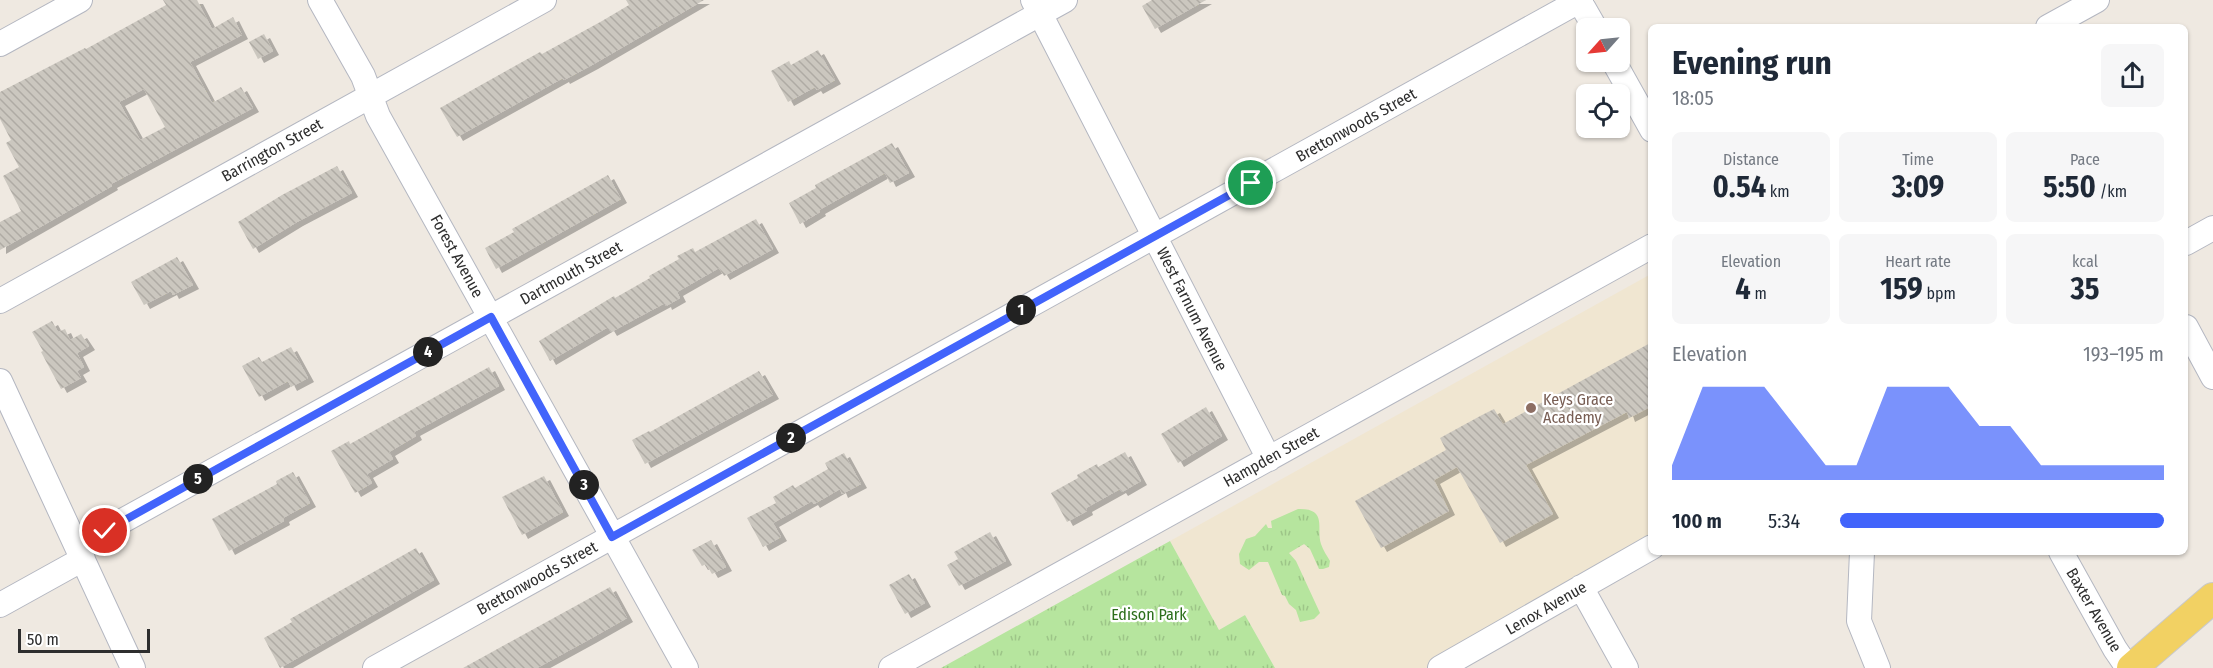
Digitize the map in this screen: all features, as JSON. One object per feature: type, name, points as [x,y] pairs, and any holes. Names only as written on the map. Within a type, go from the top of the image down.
[{"type":"main road","points":[[2130,668],[2213,598]]},
{"type":"street","points":[[0,44],[80,0]]},
{"type":"street","name":"Forest Avenue","points":[[320,0],[371,96],[378,116],[686,668]]},
{"type":"street","name":"Barrington Street","points":[[0,301],[544,0]]},
{"type":"street","name":"Dartmouth Street","points":[[0,605],[80,553],[491,317],[1037,7],[1065,0]]},
{"type":"street","points":[[1580,0],[1590,18]]},
{"type":"street","name":"Brettonwoods Street","points":[[375,668],[1580,0]]},
{"type":"street","points":[[2053,24],[2097,0]]},
{"type":"street","name":"West Farnum Avenue","points":[[1037,7],[1269,459]]},
{"type":"street","points":[[1620,72],[1648,123]]},
{"type":"street","points":[[2188,242],[2213,228]]},
{"type":"street","name":"Hampden Street","points":[[891,668],[1648,248]]},
{"type":"street","points":[[2188,331],[2213,377]]},
{"type":"street","points":[[0,381],[134,668]]},
{"type":"street","name":"Lenox Avenue","points":[[1440,668],[1648,549]]},
{"type":"street","points":[[1862,555],[1859,621],[1878,668]]},
{"type":"street","name":"Baxter Avenue","points":[[2063,555],[2115,649],[2130,668]]},
{"type":"street","points":[[1581,587],[1626,668]]},
{"type":"shaded area","name":"Keys Grace Academy","points":[[1648,276],[1648,550],[1442,668],[1275,668],[1245,615],[1219,630],[1170,541]]},
{"type":"green space","points":[[1298,509],[1314,512],[1317,515],[1321,544],[1330,561],[1329,567],[1319,569],[1310,549],[1304,544],[1289,553],[1296,561],[1320,613],[1314,619],[1300,622],[1296,610],[1282,595],[1268,562],[1259,562],[1249,570],[1240,564],[1239,554],[1246,539],[1255,536],[1266,524],[1268,528],[1272,528],[1271,521]]},
{"type":"green space","name":"Edison Park","points":[[1170,541],[1219,630],[1245,615],[1275,668],[941,668]]},
{"type":"building","points":[[163,0],[197,0],[212,29],[233,17],[242,35],[190,62],[212,103],[241,87],[253,108],[111,184],[112,186],[0,250],[0,222],[21,211],[3,176],[19,167],[6,143],[11,140],[0,119],[0,92],[86,49],[166,5]],"holes":[[[144,89],[165,127],[140,140],[119,102]]]},
{"type":"building","points":[[626,0],[704,0],[592,65],[564,80],[563,78],[457,137],[440,108],[540,52],[542,54],[602,21],[629,5]]},
{"type":"building","points":[[1152,0],[1206,0],[1155,29],[1142,6]]},
{"type":"building","points":[[264,34],[273,51],[258,59],[249,42]]},
{"type":"building","points":[[818,50],[835,80],[817,90],[815,87],[788,102],[771,71],[789,61],[791,65]]},
{"type":"building","points":[[892,143],[909,173],[890,183],[885,173],[819,210],[820,212],[800,224],[789,203],[816,188],[815,185]]},
{"type":"building","points":[[337,166],[352,193],[297,222],[253,249],[238,222],[282,195]]},
{"type":"building","points":[[608,175],[621,199],[496,269],[485,248],[514,232],[512,229]]},
{"type":"building","points":[[756,219],[773,249],[724,276],[719,268],[677,292],[680,298],[666,306],[665,303],[611,332],[608,327],[550,361],[539,341],[614,296],[615,298],[650,278],[649,276],[679,259],[677,256],[693,248],[695,252]]},
{"type":"building","points":[[177,257],[193,285],[173,295],[171,291],[144,305],[131,282]]},
{"type":"building","points":[[52,321],[58,332],[65,329],[70,340],[81,334],[89,346],[77,353],[84,367],[77,371],[81,378],[61,389],[32,332]]},
{"type":"building","points":[[1648,344],[1648,408],[1629,418],[1627,412],[1526,465],[1553,514],[1500,543],[1457,467],[1434,480],[1449,511],[1381,548],[1355,501],[1446,450],[1440,438],[1482,415],[1494,409],[1503,424]]},
{"type":"building","points":[[291,347],[308,378],[291,387],[288,381],[259,397],[242,366],[259,357],[262,362]]},
{"type":"building","points":[[489,367],[499,386],[414,432],[416,436],[389,452],[393,459],[367,474],[372,483],[355,493],[331,451],[349,441],[350,444]]},
{"type":"building","points":[[759,371],[773,395],[645,464],[632,440]]},
{"type":"building","points":[[1206,407],[1222,436],[1178,463],[1161,434]]},
{"type":"building","points":[[1125,452],[1141,481],[1122,492],[1120,489],[1086,508],[1087,511],[1067,522],[1051,493],[1078,478],[1077,475],[1097,464],[1098,467]]},
{"type":"building","points":[[844,453],[861,484],[842,494],[840,489],[814,504],[812,501],[773,523],[781,537],[763,547],[747,518],[776,503],[773,497],[793,485],[795,488],[828,469],[825,463]]},
{"type":"building","points":[[293,472],[310,503],[283,518],[284,521],[229,551],[212,519],[277,484],[276,481]]},
{"type":"building","points":[[544,476],[563,512],[522,535],[502,497]]},
{"type":"building","points":[[990,532],[1006,561],[959,586],[947,565],[958,559],[954,552]]},
{"type":"building","points":[[711,540],[726,567],[712,574],[706,564],[702,566],[692,550]]},
{"type":"building","points":[[416,548],[434,580],[280,668],[264,638],[292,622],[290,619]]},
{"type":"building","points":[[909,574],[925,603],[905,614],[889,585]]},
{"type":"building","points":[[610,587],[627,618],[590,639],[537,668],[463,668]]},
{"type":"place","name":"Keys Grace Academy","points":[[1531,408]]},
{"type":"route","points":[[105,531],[491,317],[612,537],[1251,183]]}]
